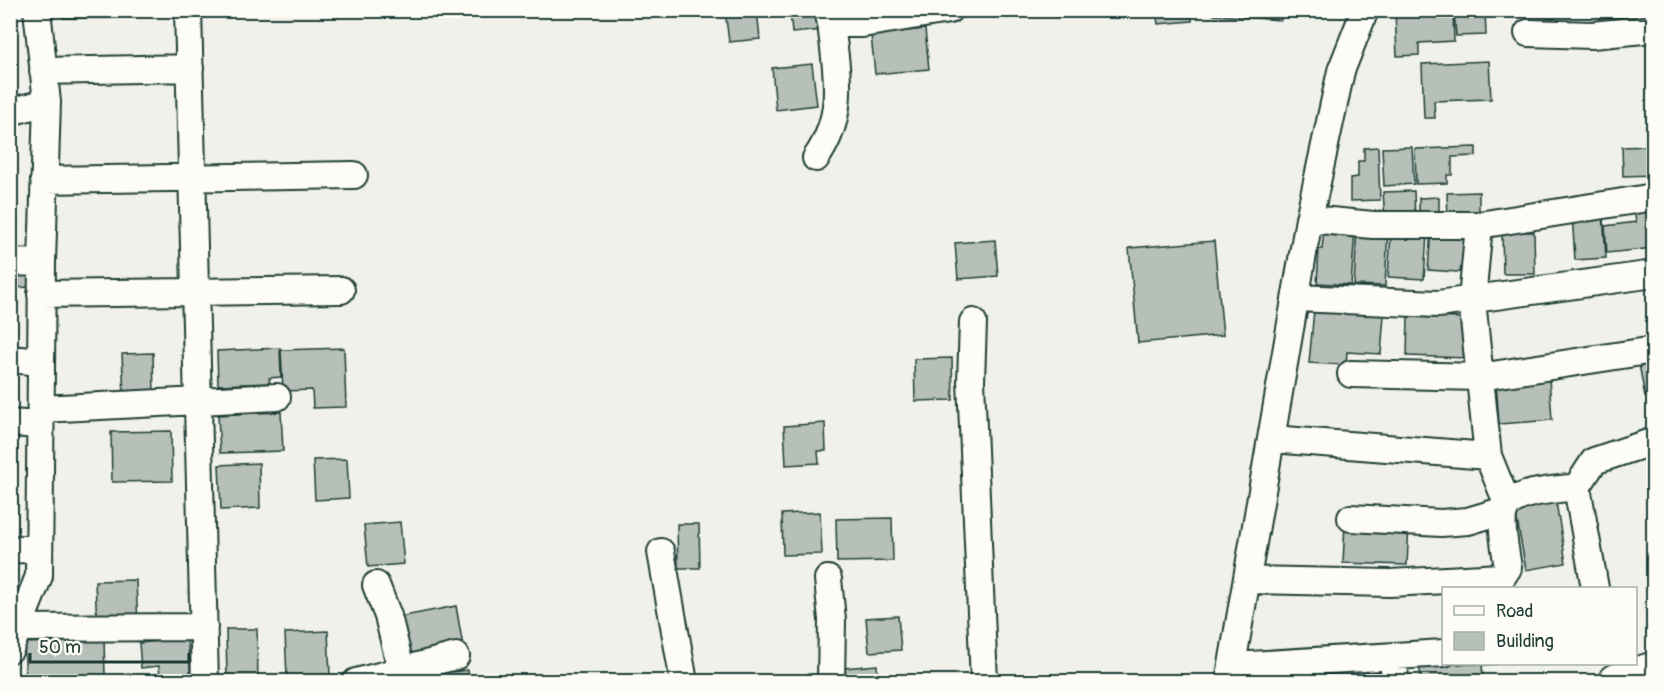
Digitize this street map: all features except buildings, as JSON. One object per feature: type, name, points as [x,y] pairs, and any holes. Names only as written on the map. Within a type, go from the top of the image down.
[{"type":"street","points":[[37,10],[47,102],[42,263],[39,576],[13,635],[204,627]]},
{"type":"street","points":[[188,10],[205,681]]},
{"type":"street","points":[[816,158],[829,137],[837,110],[837,70],[829,17],[862,24],[949,10]]},
{"type":"street","points":[[1365,10],[1341,70],[1309,219],[1231,674],[1394,669],[1442,653]]},
{"type":"street","points":[[1528,33],[1592,35],[1653,29]]},
{"type":"street","points":[[43,71],[190,68]]},
{"type":"street","points":[[10,112],[47,102]]},
{"type":"street","points":[[44,180],[354,175]]},
{"type":"street","points":[[1309,219],[1373,225],[1479,225],[1653,197]]},
{"type":"street","points":[[1248,580],[1390,583],[1502,576],[1508,568],[1503,515],[1507,507],[1488,456],[1472,300],[1479,225]]},
{"type":"street","points":[[10,262],[42,263]]},
{"type":"street","points":[[1296,298],[1438,304],[1653,274]]},
{"type":"street","points":[[42,294],[341,290]]},
{"type":"street","points":[[973,322],[971,393],[984,681]]},
{"type":"street","points":[[1351,374],[1480,377],[1653,351]]},
{"type":"street","points":[[10,359],[41,362]]},
{"type":"street","points":[[10,423],[40,417],[198,401],[277,397]]},
{"type":"street","points":[[1272,439],[1488,456]]},
{"type":"street","points":[[1595,587],[1576,487],[1594,461],[1653,441]]},
{"type":"street","points":[[1351,518],[1441,523],[1468,521],[1507,507],[1526,494],[1576,487]]},
{"type":"street","points":[[10,550],[39,548]]},
{"type":"street","points":[[661,552],[684,681]]},
{"type":"street","points":[[828,579],[832,621],[831,681]]},
{"type":"street","points":[[376,585],[388,616],[401,669]]},
{"type":"street","points":[[361,681],[456,656]]},
{"type":"street","points":[[1612,674],[1653,665]]}]
